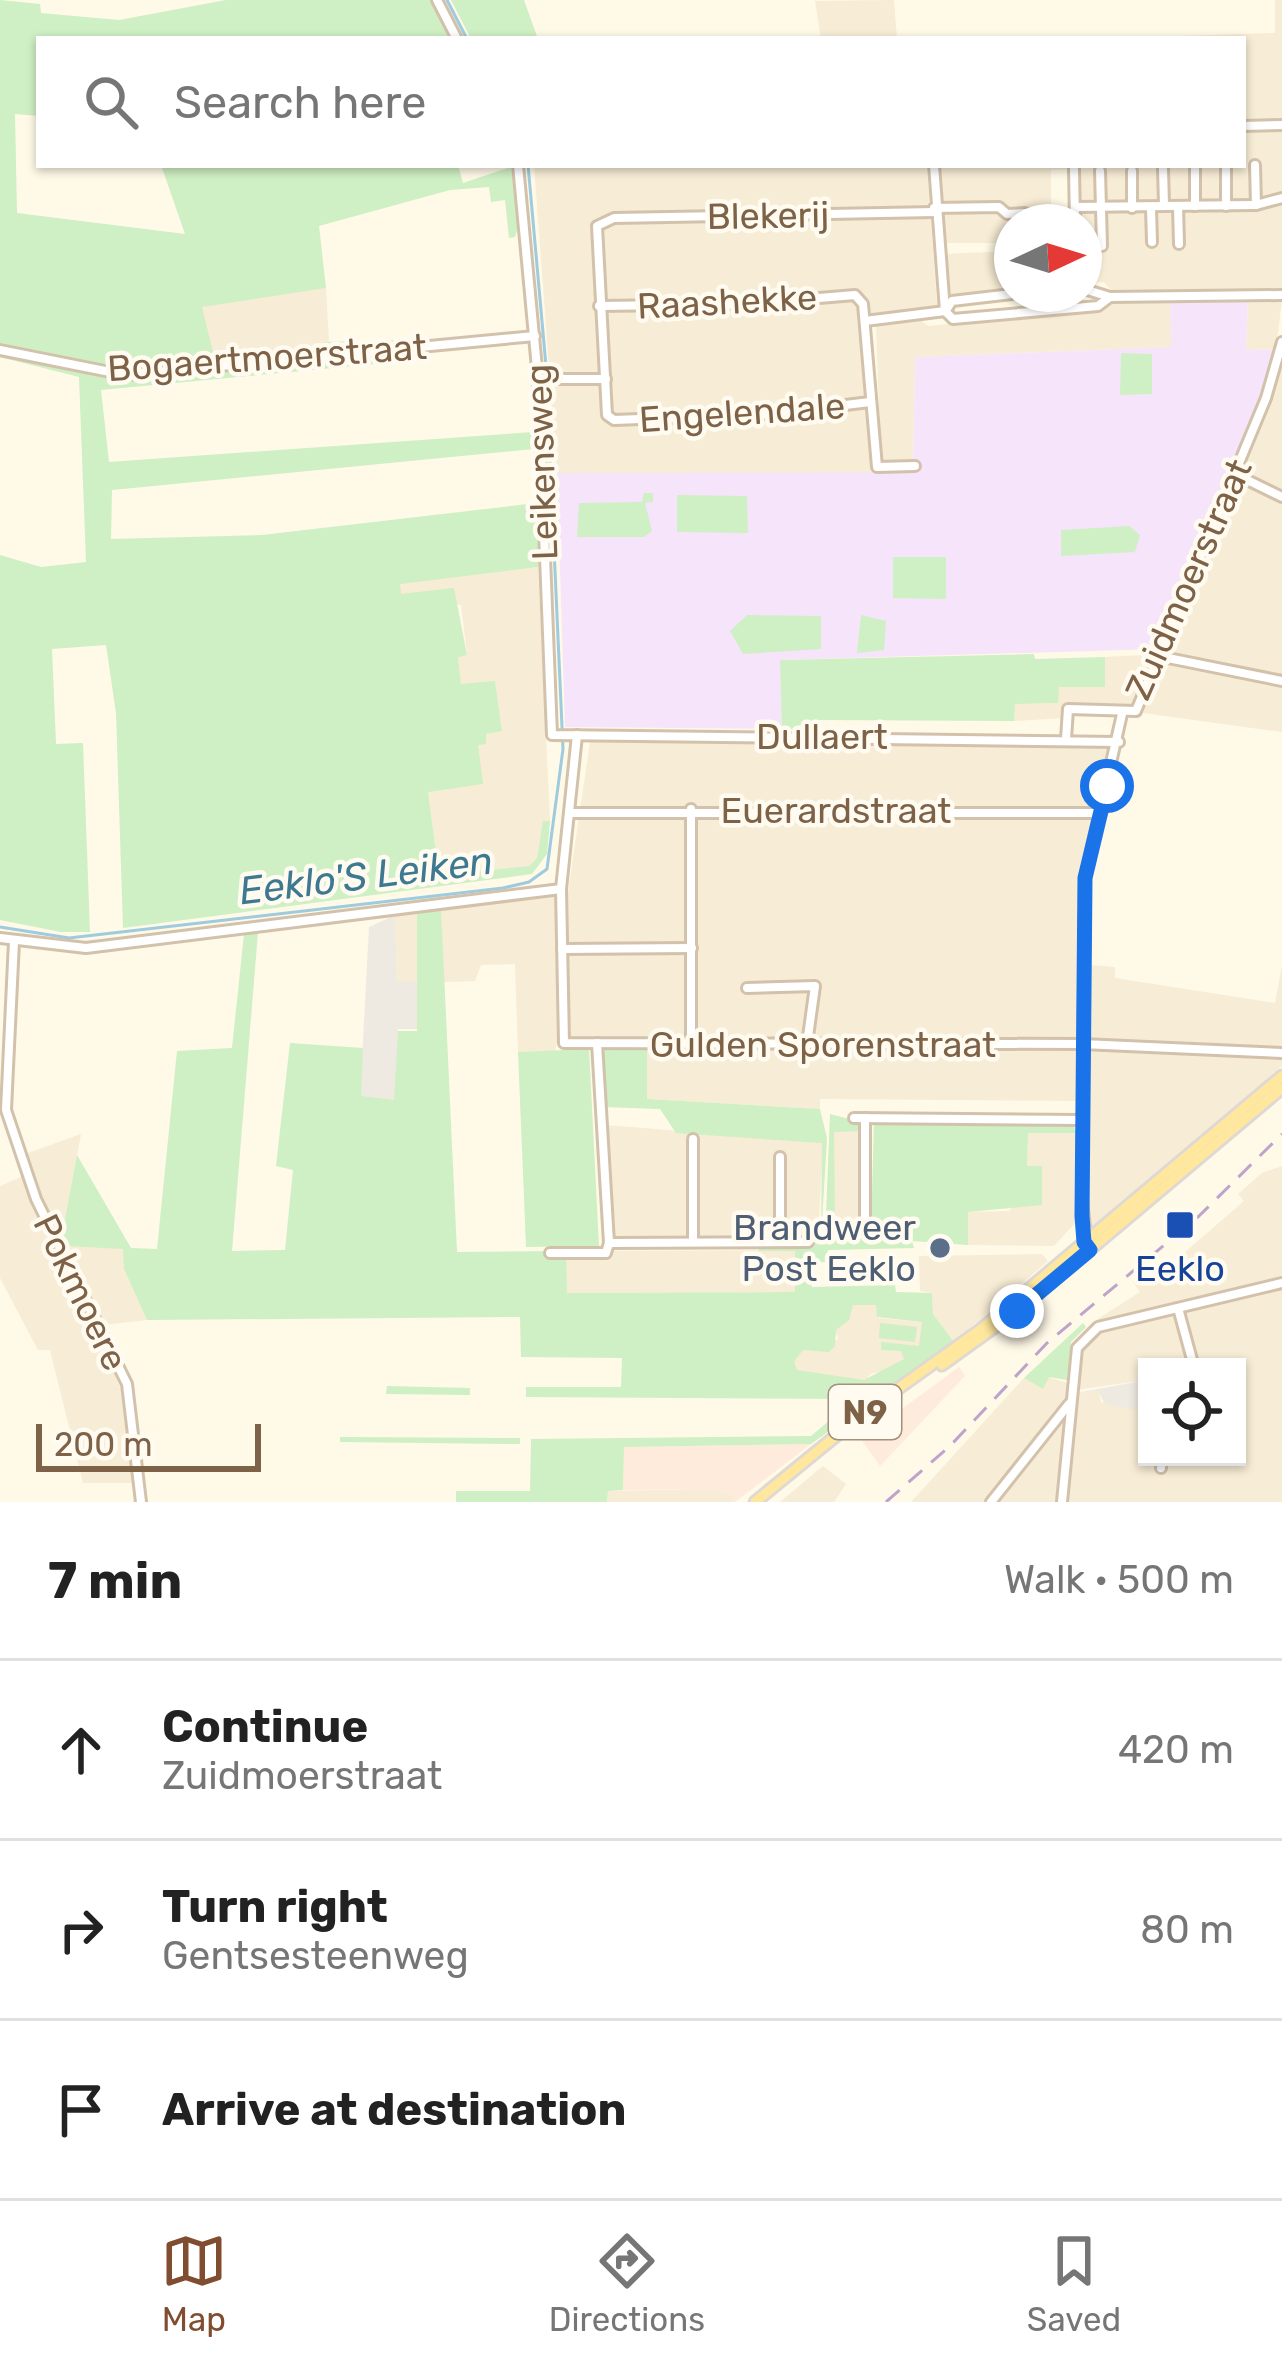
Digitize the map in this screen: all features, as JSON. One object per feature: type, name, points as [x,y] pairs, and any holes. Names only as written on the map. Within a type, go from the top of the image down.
[{"type":"main road","name":"N9","points":[[1087,1246],[1282,1076]]},
{"type":"main road","name":"N9","points":[[759,1502],[864,1413],[980,1330],[1282,1088]]},
{"type":"street","points":[[437,0],[455,36]]},
{"type":"street","points":[[1246,126],[1282,125]]},
{"type":"street","points":[[1255,165],[1256,205]]},
{"type":"street","name":"Leikensweg","points":[[518,168],[536,336],[551,721],[567,735],[572,813],[560,889],[564,1043]]},
{"type":"street","points":[[934,168],[945,311],[953,319],[1097,306],[1110,297]]},
{"type":"street","points":[[1163,169],[1164,205]]},
{"type":"street","points":[[1195,169],[1195,206]]},
{"type":"street","points":[[1226,169],[1226,206]]},
{"type":"street","points":[[1074,170],[1075,204]]},
{"type":"street","points":[[1100,171],[1101,204]]},
{"type":"street","points":[[1132,172],[1132,208]]},
{"type":"street","points":[[1102,206],[1256,205],[1282,198]]},
{"type":"street","points":[[1178,206],[1179,244]]},
{"type":"street","name":"Blekerij","points":[[599,306],[597,226],[602,220],[994,207]]},
{"type":"street","points":[[1151,208],[1152,242]]},
{"type":"street","name":"Raashekke","points":[[599,306],[748,304],[855,295],[863,304],[865,321]]},
{"type":"street","points":[[1102,295],[1282,295]]},
{"type":"street","points":[[916,466],[877,467],[865,321],[945,311],[952,301],[994,296]]},
{"type":"street","points":[[538,379],[606,379],[599,306]]},
{"type":"street","name":"Bogaertmoerstraat","points":[[0,350],[125,375],[536,336]]},
{"type":"street","name":"Zuidmoerstraat","points":[[1087,1246],[1082,1120],[1085,878],[1122,714],[1136,711],[1266,398],[1282,342]]},
{"type":"street","name":"Engelendale","points":[[606,379],[607,416],[614,420],[770,414],[870,402]]},
{"type":"street","points":[[1234,474],[1282,497]]},
{"type":"street","points":[[1158,656],[1282,681]]},
{"type":"street","points":[[1066,739],[1068,709],[1122,714]]},
{"type":"street","name":"Dullaert","points":[[567,735],[1118,742]]},
{"type":"street","points":[[691,809],[691,1044]]},
{"type":"street","name":"Euerardstraat","points":[[572,813],[691,809],[1101,813]]},
{"type":"street","points":[[0,938],[86,948],[560,889]]},
{"type":"street","name":"Pokmoere","points":[[14,941],[7,1110],[36,1199],[127,1384],[141,1502]]},
{"type":"street","points":[[562,949],[692,947]]},
{"type":"street","points":[[747,988],[815,986],[807,1044]]},
{"type":"street","name":"Gulden Sporenstraat","points":[[564,1043],[1082,1044],[1282,1053]]},
{"type":"street","points":[[550,1253],[606,1253],[609,1243],[597,1043]]},
{"type":"street","points":[[854,1118],[1082,1120]]},
{"type":"street","points":[[865,1229],[866,1118]]},
{"type":"street","points":[[693,1139],[693,1242]]},
{"type":"street","points":[[780,1157],[780,1241]]},
{"type":"street","points":[[609,1243],[808,1243]]},
{"type":"street","points":[[1062,1502],[1077,1348],[1085,1335],[1282,1282]]},
{"type":"street","points":[[1178,1308],[1192,1358]]},
{"type":"street","points":[[991,1502],[1070,1403]]},
{"type":"shaded area","points":[[894,0],[897,36],[821,36],[815,1]]},
{"type":"shaded area","points":[[1275,0],[1282,0],[1282,121],[1246,122],[1246,36],[1180,36],[1275,33]]},
{"type":"shaded area","points":[[1282,130],[1282,291],[1111,290],[1102,282],[1102,204],[1072,204],[1071,169],[1051,170],[1051,204],[994,204],[994,243],[942,243],[940,168],[1246,168],[1246,131]]},
{"type":"shaded area","points":[[534,168],[927,168],[937,305],[857,317],[872,474],[557,473]]},
{"type":"shaded area","points":[[994,252],[994,291],[951,295],[945,254]]},
{"type":"shaded area","points":[[326,288],[329,341],[324,346],[214,360],[201,306]]},
{"type":"shaded area","points":[[1248,299],[1282,299],[1276,350],[1246,349]]},
{"type":"shaded area","points":[[1248,299],[1246,349],[1276,350],[1264,398],[1157,649],[781,660],[782,729],[565,727],[557,473],[913,472],[915,357],[1171,347],[1170,301]]},
{"type":"shaded area","points":[[1170,301],[1172,347],[915,357],[913,464],[881,464],[876,325],[920,320],[928,326],[1102,312],[1109,302]]},
{"type":"shaded area","points":[[1282,362],[1282,732],[1143,713],[1166,644],[1271,402]]},
{"type":"shaded area","points":[[538,567],[550,821],[543,822],[537,858],[529,866],[439,875],[428,792],[485,734],[502,731],[495,682],[461,685],[458,656],[467,654],[461,605],[400,594],[400,583]]},
{"type":"shaded area","points":[[1105,657],[1156,658],[1132,710],[1066,706],[1064,718],[1014,721],[1014,704],[1058,703],[1058,687],[1104,687]]},
{"type":"shaded area","points":[[590,742],[1109,747],[1078,878],[1077,1101],[820,1099],[820,1109],[647,1099],[647,1048],[799,1048],[802,1037],[558,1038],[555,1051],[518,1052],[515,964],[481,965],[475,981],[444,982],[441,908],[568,892]]},
{"type":"shaded area","points":[[417,911],[418,981],[397,983],[395,915]]},
{"type":"shaded area","points":[[395,915],[397,982],[418,981],[417,1029],[398,1029],[395,1101],[360,1097],[369,927]]},
{"type":"shaded area","points":[[1090,965],[1115,967],[1115,978],[1275,1003],[1282,965],[1282,1066],[1087,1230]]},
{"type":"shaded area","points":[[604,1125],[823,1142],[818,1241],[613,1239]]},
{"type":"shaded area","points":[[834,1131],[871,1131],[871,1232],[834,1232]]},
{"type":"shaded area","points":[[1028,1133],[1076,1133],[1075,1223],[1054,1246],[968,1245],[967,1212],[1009,1211],[1041,1166],[1027,1166]]},
{"type":"shaded area","points":[[81,1134],[61,1240],[66,1246],[124,1248],[124,1269],[147,1320],[94,1326],[129,1408],[135,1483],[83,1483],[50,1350],[38,1350],[0,1278],[0,1186],[23,1176],[17,1157]]},
{"type":"shaded area","points":[[1282,1166],[1282,1502],[1066,1502],[1076,1393],[1099,1391],[1101,1402],[1138,1409],[1138,1466],[1246,1466],[1246,1358],[1138,1358],[1138,1381],[1076,1390],[1080,1354],[1091,1334],[1103,1330],[1096,1320],[1140,1292],[1133,1282],[1153,1266],[1161,1273],[1244,1201],[1238,1194],[1262,1173]]},
{"type":"shaded area","points":[[795,1250],[795,1292],[566,1293],[566,1251]]},
{"type":"shaded area","points":[[1042,1254],[1048,1261],[954,1342],[933,1314],[932,1293],[920,1291],[919,1256]]},
{"type":"shaded area","points":[[852,1305],[877,1305],[878,1318],[922,1322],[920,1347],[901,1351],[905,1358],[888,1372],[872,1373],[864,1381],[797,1370],[793,1363],[803,1350],[822,1351],[838,1339],[835,1330]]},
{"type":"shaded area","points":[[959,1367],[965,1376],[880,1466],[861,1439]]},
{"type":"shaded area","points":[[1048,1377],[1068,1383],[1057,1502],[911,1502],[1024,1378],[1043,1388]]},
{"type":"shaded area","points":[[1138,1381],[1138,1410],[1105,1404],[1098,1391],[1076,1393]]},
{"type":"shaded area","points":[[811,1444],[735,1502],[730,1493],[708,1489],[623,1490],[624,1447]]},
{"type":"shaded area","points":[[823,1466],[846,1484],[834,1502],[780,1502]]},
{"type":"shaded area","points":[[708,1489],[730,1493],[735,1502],[607,1502],[608,1491]]},
{"type":"green space","points":[[0,0],[40,4],[41,13],[119,20],[226,0],[430,0],[448,36],[36,36],[36,116],[15,114],[17,213],[185,234],[162,168],[459,168],[463,183],[511,168],[520,222],[515,237],[509,238],[505,200],[491,202],[489,187],[450,190],[319,226],[326,288],[202,307],[215,360],[323,346],[323,342],[404,340],[406,361],[101,390],[109,462],[533,432],[534,449],[112,490],[111,539],[262,535],[537,503],[538,567],[400,584],[401,594],[454,588],[467,655],[458,657],[461,684],[495,681],[502,731],[486,734],[486,744],[478,745],[483,784],[428,792],[439,875],[529,866],[537,858],[543,821],[550,821],[547,854],[532,874],[123,928],[116,713],[106,645],[52,649],[56,744],[83,743],[90,932],[61,932],[0,920],[0,555],[41,567],[86,562],[79,377],[0,357]]},
{"type":"green space","points":[[451,0],[524,0],[537,36],[469,36]]},
{"type":"green space","points":[[1121,353],[1152,354],[1152,394],[1120,395]]},
{"type":"green space","points":[[644,493],[653,493],[653,502],[645,503],[652,531],[644,537],[577,537],[579,503],[642,502]]},
{"type":"green space","points":[[677,495],[747,496],[748,533],[677,532]]},
{"type":"green space","points":[[1129,526],[1140,535],[1135,552],[1061,556],[1061,530]]},
{"type":"green space","points":[[893,557],[946,557],[946,599],[893,598]]},
{"type":"green space","points":[[747,615],[821,616],[821,649],[743,654],[730,631]]},
{"type":"green space","points":[[861,615],[886,621],[884,650],[857,653]]},
{"type":"green space","points":[[1034,654],[1035,659],[1105,657],[1105,687],[1059,687],[1058,703],[1015,704],[1014,721],[820,720],[819,729],[782,729],[780,660]]},
{"type":"green space","points":[[441,908],[457,1252],[566,1251],[567,1293],[795,1292],[795,1251],[759,1251],[758,1245],[825,1241],[830,1114],[861,1122],[863,1131],[834,1132],[835,1232],[871,1232],[874,1121],[1073,1124],[1076,1133],[1028,1133],[1027,1166],[1042,1166],[1042,1205],[968,1212],[968,1245],[912,1241],[914,1248],[828,1250],[827,1262],[811,1263],[812,1287],[895,1285],[896,1292],[932,1293],[933,1314],[954,1342],[811,1444],[624,1447],[623,1490],[608,1491],[607,1502],[456,1502],[456,1491],[530,1491],[531,1439],[811,1436],[855,1399],[526,1397],[526,1387],[621,1387],[622,1358],[521,1357],[520,1317],[147,1320],[124,1269],[123,1249],[65,1246],[61,1240],[77,1155],[131,1248],[157,1249],[177,1051],[232,1048],[244,934],[258,932],[232,1251],[285,1250],[293,1170],[276,1166],[290,1043],[363,1048],[361,1096],[394,1100],[398,1031],[417,1031],[417,911]],"holes":[[[853,1305],[876,1305],[877,1317],[922,1322],[919,1346],[881,1342],[881,1350],[901,1351],[904,1359],[864,1380],[797,1370],[794,1362],[803,1350],[829,1352],[835,1346],[836,1330],[849,1320]]]},
{"type":"green space","points":[[647,1048],[647,1099],[820,1109],[827,1138],[821,1239],[822,1143],[676,1133],[660,1109],[604,1107],[601,1049]]},
{"type":"green space","points":[[589,1049],[599,1246],[526,1247],[518,1052]]},
{"type":"green space","points":[[880,1323],[917,1327],[915,1342],[879,1338]]},
{"type":"green space","points":[[1083,1323],[1086,1327],[1071,1342],[1067,1380],[1049,1377],[1043,1389],[1024,1378]]},
{"type":"green space","points":[[387,1386],[470,1388],[470,1395],[386,1394]]},
{"type":"green space","points":[[340,1437],[520,1438],[520,1444],[340,1442]]},
{"type":"waterway","name":"Eeklo'S Leiken","points":[[447,0],[465,36]]},
{"type":"waterway","name":"Eeklo'S Leiken","points":[[528,168],[546,366]]},
{"type":"waterway","name":"Eeklo'S Leiken","points":[[0,927],[69,938],[503,888],[529,882],[547,869],[563,749],[547,392]]},
{"type":"railway","points":[[886,1502],[950,1446],[1047,1343],[1199,1216],[1282,1134]]},
{"type":"place","name":"Eeklo","points":[[1180,1225]]},
{"type":"place","name":"Brandweer Post Eeklo","points":[[940,1248]]},
{"type":"route","points":[[1017,1311],[1090,1250],[1084,1242],[1082,1216],[1084,902],[1107,786]]}]
